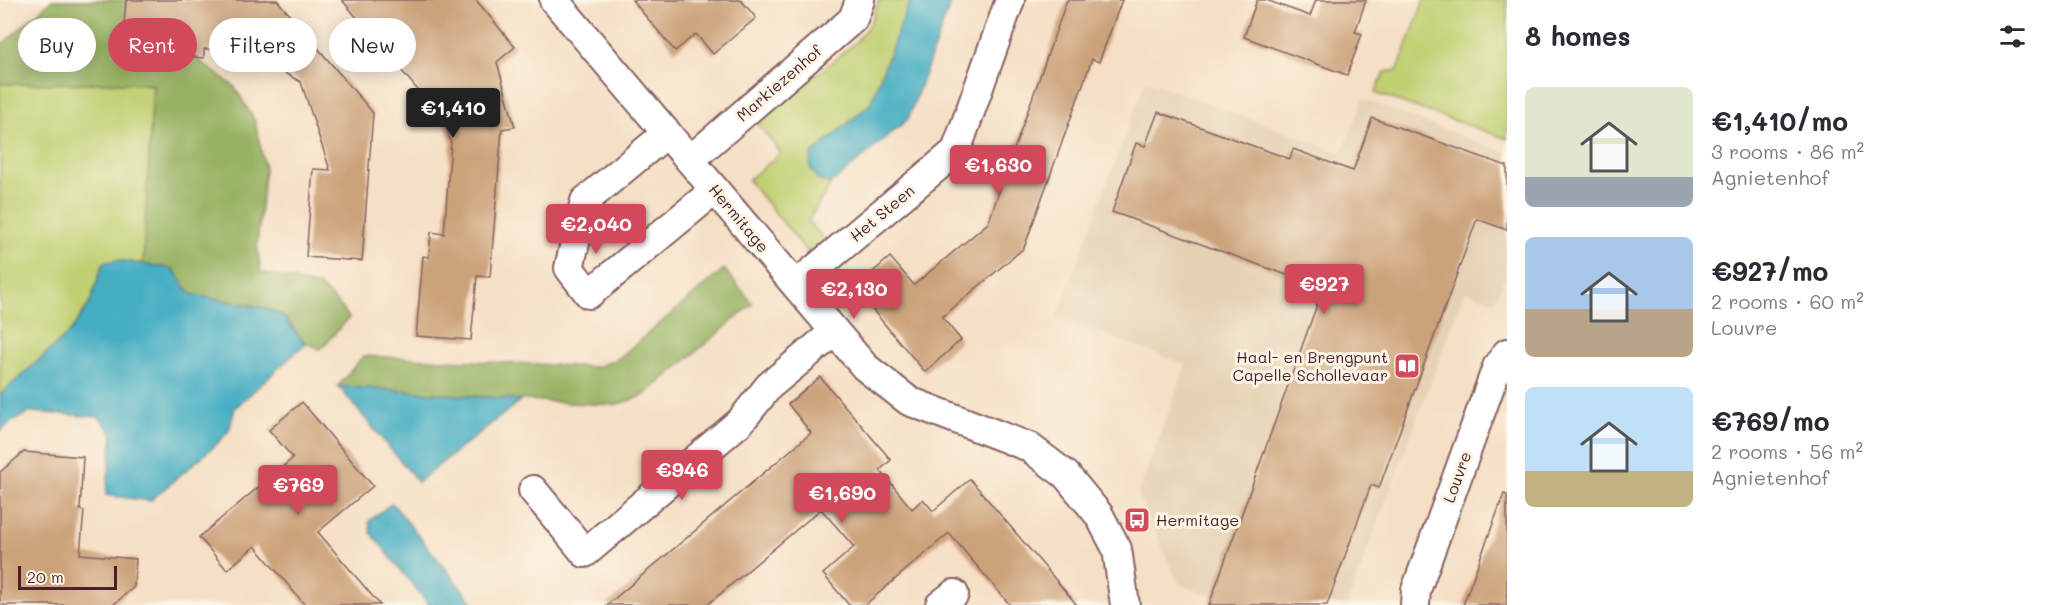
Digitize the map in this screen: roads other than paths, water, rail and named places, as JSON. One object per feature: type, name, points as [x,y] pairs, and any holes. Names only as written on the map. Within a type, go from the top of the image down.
[{"type":"street","name":"Hermitage","points":[[554,0],[865,367],[909,401],[1029,447],[1066,475],[1099,515],[1117,549],[1125,605]]},
{"type":"street","name":"Het Steen","points":[[796,285],[956,151],[1010,0]]},
{"type":"street","name":"Markiezenhof","points":[[690,160],[850,6]]},
{"type":"street","points":[[667,134],[585,201],[569,268],[589,294],[715,190]]},
{"type":"street","points":[[533,490],[585,553],[740,422],[770,386],[834,332]]},
{"type":"street","name":"Louvre","points":[[1415,605],[1416,590],[1497,367],[1507,353]]},
{"type":"water","points":[[910,0],[952,0],[908,119],[831,184],[818,180],[810,168],[811,155],[870,104]]},
{"type":"water","points":[[118,260],[173,269],[193,295],[264,308],[283,316],[305,344],[235,408],[229,431],[218,443],[150,501],[106,495],[113,434],[99,417],[31,412],[9,423],[0,432],[0,395],[70,332],[90,303],[103,263]]},
{"type":"water","points":[[338,386],[521,400],[418,482]]},
{"type":"water","points":[[392,503],[475,605],[429,605],[371,533],[369,521]]},
{"type":"place","name":"Haal- en Brengpunt Capelle Schollevaar","points":[[1407,366]]},
{"type":"place","name":"Hermitage","points":[[1137,520]]}]
